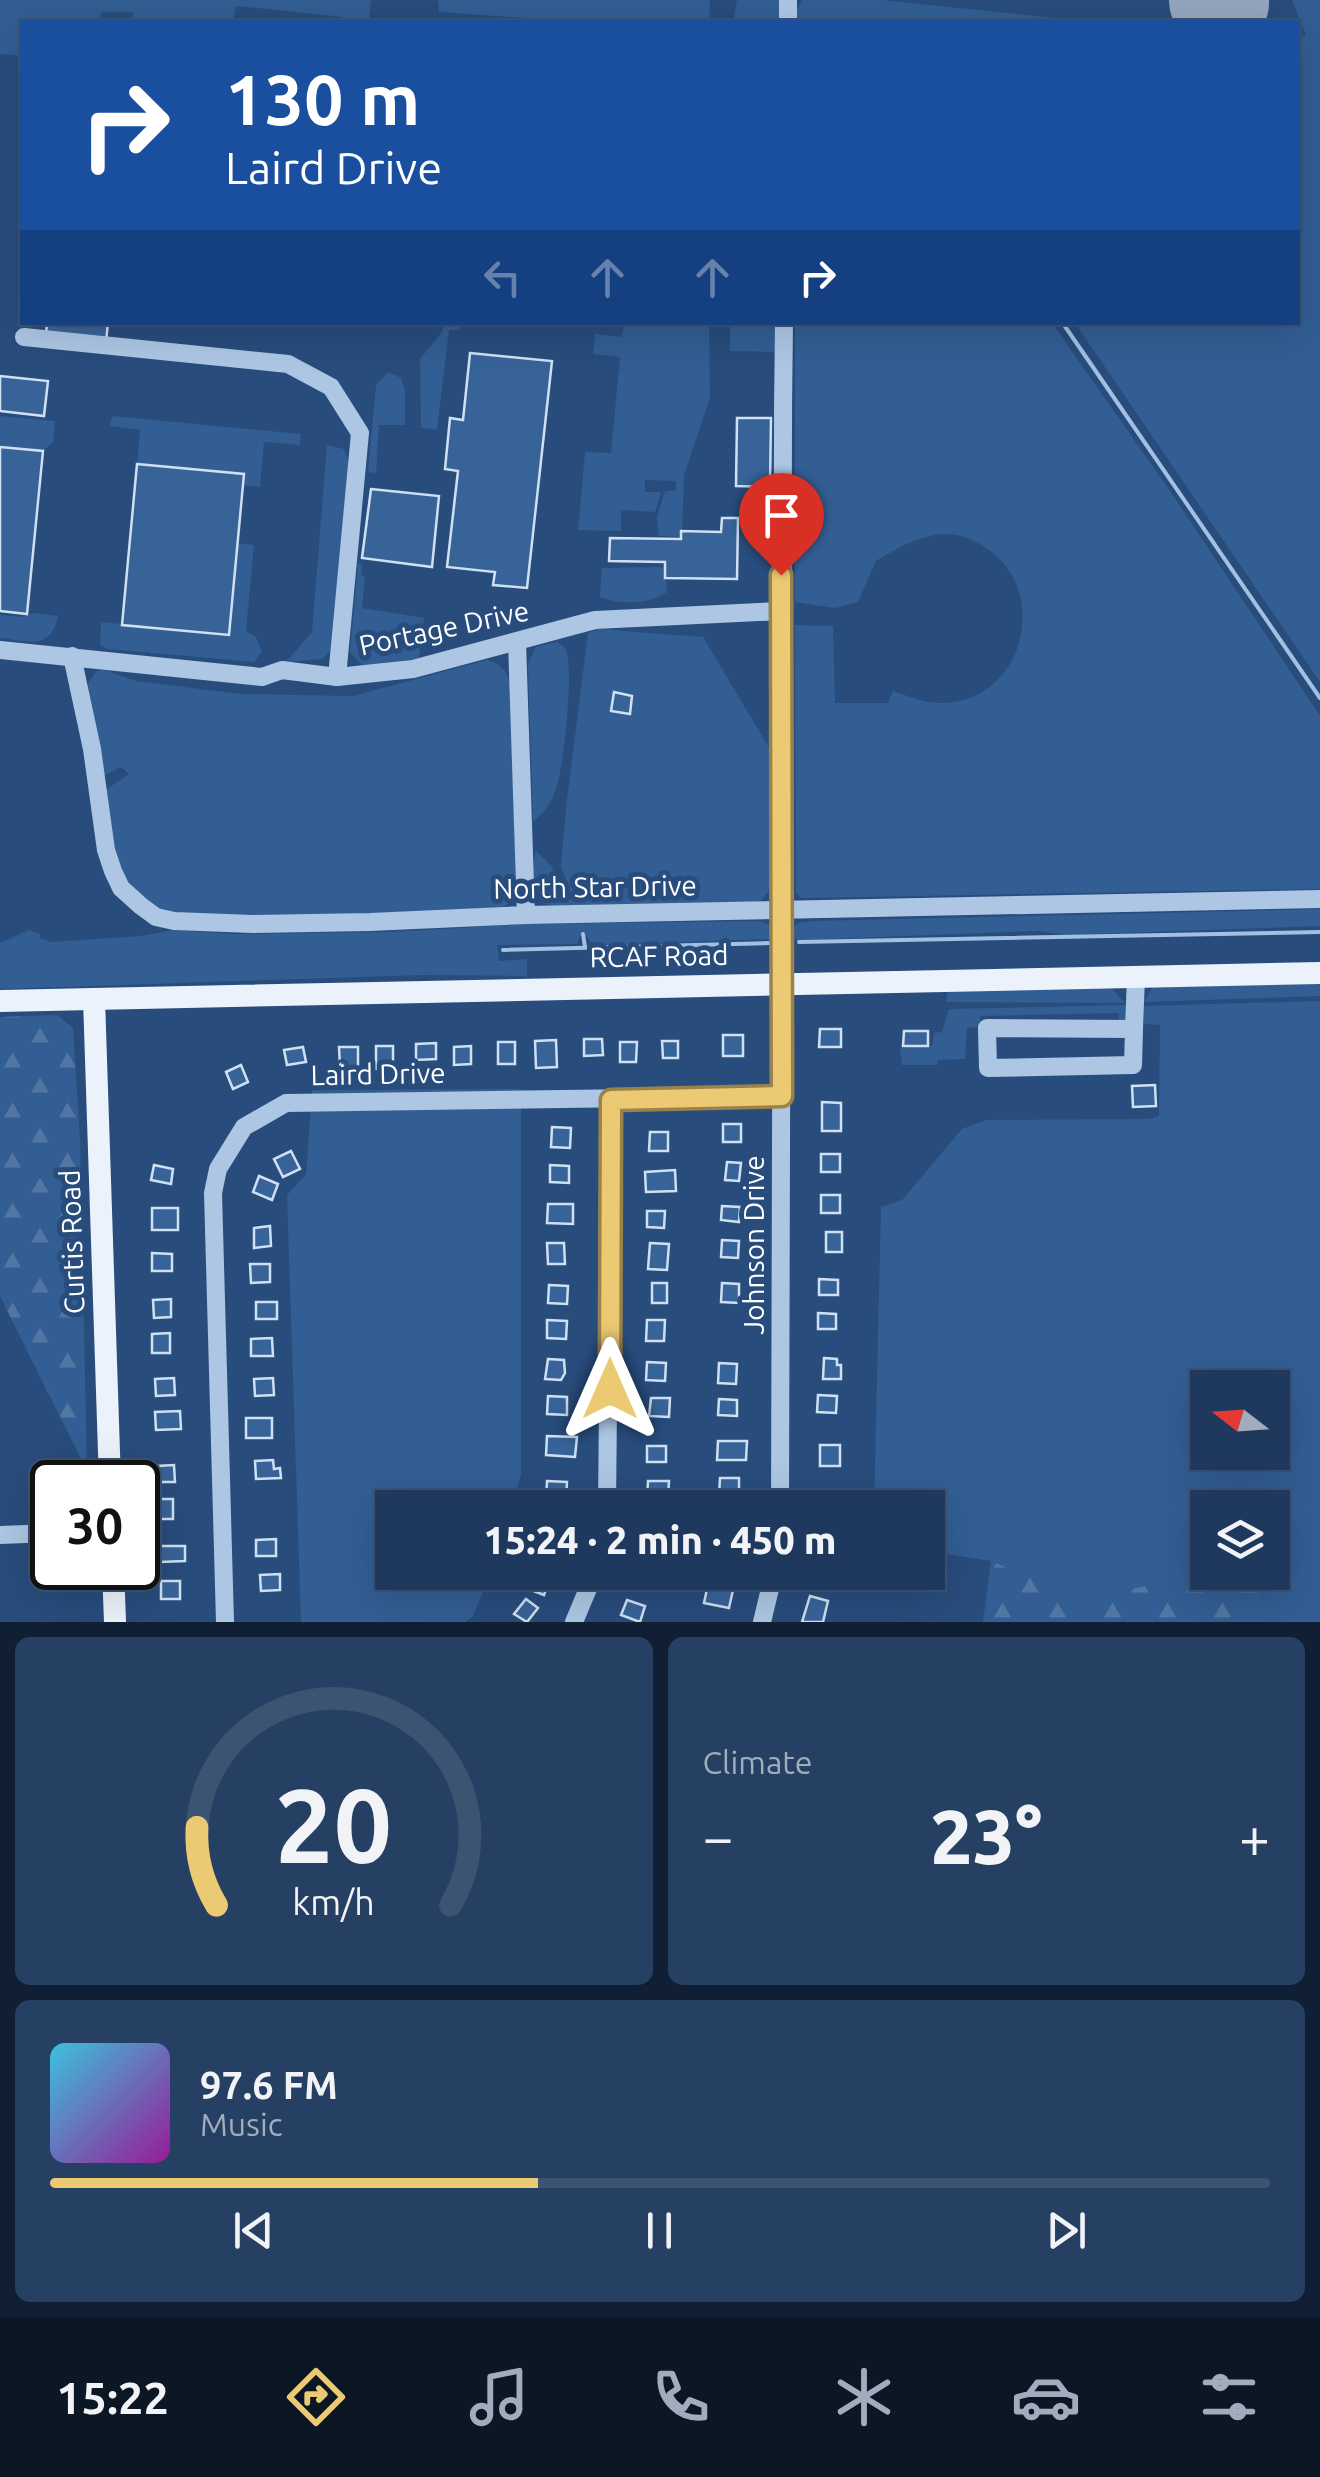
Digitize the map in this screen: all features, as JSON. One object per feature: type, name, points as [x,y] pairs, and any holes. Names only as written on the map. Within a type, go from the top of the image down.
[{"type":"main road","name":"RCAF Road","points":[[0,1001],[1320,973]]},
{"type":"main road","name":"Curtis Road","points":[[94,999],[109,1460]]},
{"type":"main road","points":[[113,1590],[114,1622]]},
{"type":"street","name":"Johnson Drive","points":[[780,1490],[780,611],[784,325]]},
{"type":"street","points":[[24,337],[288,364],[331,387],[360,433],[337,677]]},
{"type":"street","name":"Portage Drive","points":[[0,650],[262,676],[282,670],[337,677],[413,669],[596,620],[780,611]]},
{"type":"street","points":[[517,642],[526,915]]},
{"type":"street","name":"North Star Drive","points":[[72,656],[109,860],[121,888],[156,916],[199,924],[252,924],[1320,899]]},
{"type":"street","points":[[1134,1029],[987,1028],[988,1068],[1132,1065],[1134,1029],[1136,977]]},
{"type":"street","name":"Laird Drive","points":[[225,1622],[213,1193],[218,1170],[244,1127],[286,1102],[782,1096]]},
{"type":"street","points":[[608,1490],[611,1100]]},
{"type":"street","points":[[0,1535],[30,1534]]},
{"type":"street","points":[[574,1622],[587,1590]]},
{"type":"street","points":[[762,1622],[770,1590]]},
{"type":"green space","points":[[0,0],[371,0],[369,20],[236,6],[233,20],[133,20],[133,12],[101,12],[99,20],[20,20],[20,56],[0,54]]},
{"type":"green space","points":[[438,0],[710,0],[709,20],[526,20],[439,12]]},
{"type":"green space","points":[[737,0],[781,0],[781,20],[733,20]]},
{"type":"green space","points":[[802,0],[881,0],[1076,20],[796,20]]},
{"type":"green space","points":[[1292,0],[1320,0],[1320,682],[1076,325],[1300,325],[1300,38],[1306,35]]},
{"type":"green space","points":[[444,325],[461,325],[460,330],[449,330],[437,429],[421,428],[420,359]]},
{"type":"green space","points":[[624,325],[709,325],[710,398],[684,475],[682,537],[659,536],[657,517],[665,491],[676,490],[676,481],[645,480],[645,492],[661,492],[655,512],[621,510],[621,531],[578,530],[585,452],[611,453],[620,357],[593,354],[595,334],[622,337]]},
{"type":"green space","points":[[730,325],[778,325],[778,352],[730,351]]},
{"type":"green space","points":[[795,325],[1053,325],[1320,716],[1320,889],[801,898],[796,893],[795,625],[833,626],[835,703],[888,703],[893,691],[945,703],[973,697],[995,682],[1011,662],[1020,638],[1022,612],[1017,587],[1004,564],[974,541],[947,534],[919,539],[876,561],[858,602],[835,608],[795,602]]},
{"type":"green space","points":[[388,372],[401,378],[405,425],[379,425],[376,473],[368,472],[376,385]]},
{"type":"green space","points":[[0,416],[55,421],[53,442],[43,451],[0,447]]},
{"type":"green space","points":[[112,416],[301,434],[300,445],[264,442],[260,487],[244,485],[244,474],[137,464],[140,430],[110,426]]},
{"type":"green space","points":[[327,445],[344,449],[349,463],[330,652],[322,659],[286,662],[312,632]]},
{"type":"green space","points":[[238,543],[254,545],[246,631],[256,637],[262,651],[254,662],[108,649],[100,645],[101,622],[229,635]]},
{"type":"green space","points":[[358,564],[362,564],[361,576],[365,577],[362,608],[424,618],[419,658],[365,668],[350,652]]},
{"type":"green space","points":[[665,567],[667,592],[660,596],[634,602],[600,597],[602,568]]},
{"type":"green space","points":[[34,613],[58,616],[50,635],[29,642],[0,638],[0,615],[23,617]]},
{"type":"green space","points":[[598,629],[703,637],[774,756],[774,871],[768,892],[759,903],[542,903],[533,878],[536,851],[554,873],[551,895],[565,892],[568,885],[561,866],[566,808],[588,633]]},
{"type":"green space","points":[[557,642],[564,646],[569,666],[565,742],[556,789],[533,822],[528,664],[536,647]]},
{"type":"green space","points":[[487,660],[502,668],[510,684],[516,878],[508,904],[498,909],[205,918],[158,910],[143,900],[123,874],[104,791],[129,774],[121,767],[100,778],[88,683],[97,671],[136,681],[241,694],[353,696]]},
{"type":"green space","points":[[1320,909],[1320,926],[792,939],[797,923],[813,921]]},
{"type":"green space","points":[[760,921],[770,925],[774,939],[601,945],[580,936],[577,944],[497,945],[499,961],[527,959],[527,976],[422,975],[0,989],[0,943],[29,930],[51,942],[173,930],[233,934],[389,932],[525,924]]},
{"type":"green space","points":[[1320,983],[1320,996],[1144,1002],[1153,987]]},
{"type":"green space","points":[[1112,989],[1125,1003],[946,1002],[948,990]]},
{"type":"green space","points":[[1320,1001],[1320,1622],[1267,1622],[1260,1590],[1290,1590],[1290,1490],[1190,1490],[1190,1579],[1080,1598],[991,1561],[945,1554],[945,1490],[874,1490],[881,1207],[902,1200],[962,1129],[986,1120],[1159,1116],[1160,1025],[1144,1024],[1144,1006]]},
{"type":"green space","points":[[1126,1005],[1127,1021],[1120,1024],[1118,1013],[980,1016],[980,1027],[967,1028],[965,1059],[938,1060],[937,1065],[902,1065],[900,1048],[932,1046],[934,1033],[942,1032],[949,1009]]},
{"type":"green space","points":[[57,1015],[73,1028],[80,1140],[87,1460],[82,1460],[0,1296],[0,1017]]},
{"type":"green space","points":[[521,1089],[521,1475],[517,1490],[375,1490],[375,1590],[484,1590],[473,1616],[465,1622],[301,1622],[287,1195],[306,1174],[312,1090]]},
{"type":"green space","points":[[991,1561],[1080,1598],[1190,1578],[1190,1590],[1260,1590],[1267,1622],[983,1622]]},
{"type":"building","points":[[47,325],[108,325],[106,342],[46,335]]},
{"type":"building","points":[[470,353],[552,361],[527,588],[493,585],[495,572],[447,567],[458,471],[445,469],[450,418],[463,420]]},
{"type":"building","points":[[0,376],[48,381],[44,416],[0,411]]},
{"type":"building","points":[[737,418],[771,418],[770,487],[736,486]]},
{"type":"building","points":[[0,447],[43,451],[27,614],[0,611]]},
{"type":"building","points":[[137,464],[244,474],[229,635],[122,625]]},
{"type":"building","points":[[371,489],[439,496],[432,567],[362,558]]},
{"type":"building","points":[[722,518],[738,518],[737,579],[665,578],[665,562],[609,561],[610,538],[681,539],[681,531],[721,532]]},
{"type":"building","points":[[614,692],[632,696],[630,714],[611,711]]},
{"type":"building","points":[[820,1029],[841,1029],[841,1047],[819,1047]]},
{"type":"building","points":[[904,1031],[928,1031],[928,1046],[903,1046]]},
{"type":"building","points":[[723,1035],[743,1035],[743,1056],[723,1056]]},
{"type":"building","points":[[584,1039],[602,1039],[603,1055],[584,1056]]},
{"type":"building","points":[[556,1040],[557,1067],[536,1068],[535,1041]]},
{"type":"building","points":[[662,1041],[678,1041],[678,1058],[663,1058]]},
{"type":"building","points":[[498,1042],[515,1042],[515,1064],[498,1064]]},
{"type":"building","points":[[620,1042],[637,1042],[636,1062],[620,1062]]},
{"type":"building","points":[[436,1043],[436,1059],[416,1060],[416,1044]]},
{"type":"building","points":[[376,1046],[393,1046],[393,1069],[376,1069]]},
{"type":"building","points":[[471,1046],[471,1064],[454,1065],[454,1047]]},
{"type":"building","points":[[303,1047],[306,1062],[287,1065],[284,1050]]},
{"type":"building","points":[[339,1047],[358,1047],[358,1067],[340,1067]]},
{"type":"building","points":[[241,1065],[248,1082],[233,1089],[226,1072]]},
{"type":"building","points":[[1155,1085],[1156,1106],[1133,1107],[1132,1086]]},
{"type":"building","points":[[822,1102],[841,1103],[841,1131],[822,1131]]},
{"type":"building","points":[[723,1124],[741,1124],[741,1142],[723,1142]]},
{"type":"building","points":[[552,1127],[571,1128],[570,1148],[551,1147]]},
{"type":"building","points":[[650,1132],[668,1132],[668,1151],[649,1151]]},
{"type":"building","points":[[291,1151],[300,1169],[283,1177],[274,1159]]},
{"type":"building","points":[[821,1154],[840,1154],[840,1172],[821,1172]]},
{"type":"building","points":[[727,1162],[741,1163],[739,1181],[725,1180]]},
{"type":"building","points":[[154,1165],[173,1169],[171,1184],[151,1180]]},
{"type":"building","points":[[550,1165],[569,1166],[569,1183],[550,1182]]},
{"type":"building","points":[[675,1170],[676,1191],[646,1192],[645,1172]]},
{"type":"building","points":[[259,1176],[278,1184],[272,1200],[253,1192]]},
{"type":"building","points":[[821,1195],[840,1195],[840,1213],[821,1213]]},
{"type":"building","points":[[548,1204],[573,1204],[573,1224],[547,1223]]},
{"type":"building","points":[[722,1206],[740,1207],[739,1222],[721,1220]]},
{"type":"building","points":[[152,1208],[178,1208],[178,1230],[152,1230]]},
{"type":"building","points":[[647,1211],[665,1211],[664,1228],[647,1227]]},
{"type":"building","points":[[270,1226],[271,1246],[254,1248],[254,1228]]},
{"type":"building","points":[[826,1232],[842,1232],[842,1252],[826,1252]]},
{"type":"building","points":[[722,1240],[739,1241],[738,1258],[721,1257]]},
{"type":"building","points":[[547,1243],[564,1243],[565,1264],[548,1264]]},
{"type":"building","points":[[650,1243],[669,1244],[667,1270],[648,1269]]},
{"type":"building","points":[[152,1253],[172,1254],[172,1271],[152,1271]]},
{"type":"building","points":[[250,1264],[270,1264],[270,1282],[251,1283]]},
{"type":"building","points":[[819,1279],[838,1280],[838,1295],[819,1295]]},
{"type":"building","points":[[652,1283],[667,1283],[667,1303],[652,1303]]},
{"type":"building","points":[[722,1283],[739,1284],[739,1303],[721,1302]]},
{"type":"building","points":[[549,1285],[568,1286],[567,1304],[548,1303]]},
{"type":"building","points":[[171,1299],[171,1317],[154,1318],[153,1300]]},
{"type":"building","points":[[256,1302],[277,1302],[277,1319],[256,1319]]},
{"type":"building","points":[[818,1313],[836,1314],[836,1329],[818,1329]]},
{"type":"building","points":[[547,1320],[567,1321],[566,1339],[547,1338]]},
{"type":"building","points":[[647,1320],[665,1320],[664,1341],[646,1341]]},
{"type":"building","points":[[170,1333],[170,1353],[152,1353],[152,1334]]},
{"type":"building","points":[[272,1338],[273,1356],[251,1356],[251,1339]]},
{"type":"building","points":[[824,1358],[837,1359],[841,1379],[823,1379]]},
{"type":"building","points":[[548,1359],[564,1360],[561,1380],[545,1379]]},
{"type":"building","points":[[647,1362],[666,1363],[665,1381],[646,1380]]},
{"type":"building","points":[[719,1363],[737,1364],[736,1384],[718,1383]]},
{"type":"building","points":[[174,1378],[175,1395],[156,1396],[155,1379]]},
{"type":"building","points":[[273,1378],[274,1395],[255,1396],[254,1379]]},
{"type":"building","points":[[818,1395],[837,1396],[836,1413],[817,1412]]},
{"type":"building","points":[[548,1396],[567,1397],[567,1415],[547,1414]]},
{"type":"building","points":[[651,1398],[670,1398],[669,1417],[649,1416]]},
{"type":"building","points":[[719,1399],[737,1400],[737,1416],[718,1415]]},
{"type":"building","points":[[180,1411],[181,1429],[156,1430],[155,1412]]},
{"type":"building","points":[[246,1418],[272,1418],[272,1438],[246,1438]]},
{"type":"building","points":[[547,1436],[577,1437],[575,1457],[546,1455]]},
{"type":"building","points":[[718,1441],[747,1441],[746,1460],[717,1460]]},
{"type":"building","points":[[820,1445],[840,1445],[840,1466],[820,1466]]},
{"type":"building","points":[[647,1446],[666,1446],[666,1462],[647,1462]]},
{"type":"building","points":[[273,1460],[274,1469],[280,1468],[281,1478],[256,1479],[255,1461]]},
{"type":"building","points":[[174,1465],[175,1482],[160,1482],[160,1466]]},
{"type":"building","points":[[720,1478],[739,1478],[739,1490],[719,1490]]},
{"type":"building","points":[[547,1481],[567,1482],[567,1490],[546,1490]]},
{"type":"building","points":[[648,1481],[669,1481],[668,1490],[648,1490]]},
{"type":"building","points":[[160,1499],[173,1499],[173,1519],[160,1519]]},
{"type":"building","points":[[276,1539],[276,1556],[256,1556],[256,1540]]},
{"type":"building","points":[[160,1546],[185,1546],[185,1561],[160,1562]]},
{"type":"building","points":[[280,1574],[280,1590],[261,1591],[260,1575]]},
{"type":"building","points":[[161,1581],[180,1581],[180,1599],[161,1599]]},
{"type":"building","points":[[707,1590],[733,1590],[729,1608],[704,1603]]},
{"type":"building","points":[[810,1596],[828,1601],[823,1622],[802,1622]]},
{"type":"building","points":[[526,1599],[538,1608],[527,1622],[514,1614]]},
{"type":"building","points":[[627,1600],[645,1606],[640,1622],[621,1615]]},
{"type":"waterway","points":[[1064,325],[1320,698]]},
{"type":"waterway","points":[[799,942],[1320,932]]},
{"type":"waterway","points":[[583,934],[585,947]]},
{"type":"waterway","points":[[503,950],[769,943]]},
{"type":"route","points":[[610,1389],[611,1100],[782,1096],[781,575]]}]
